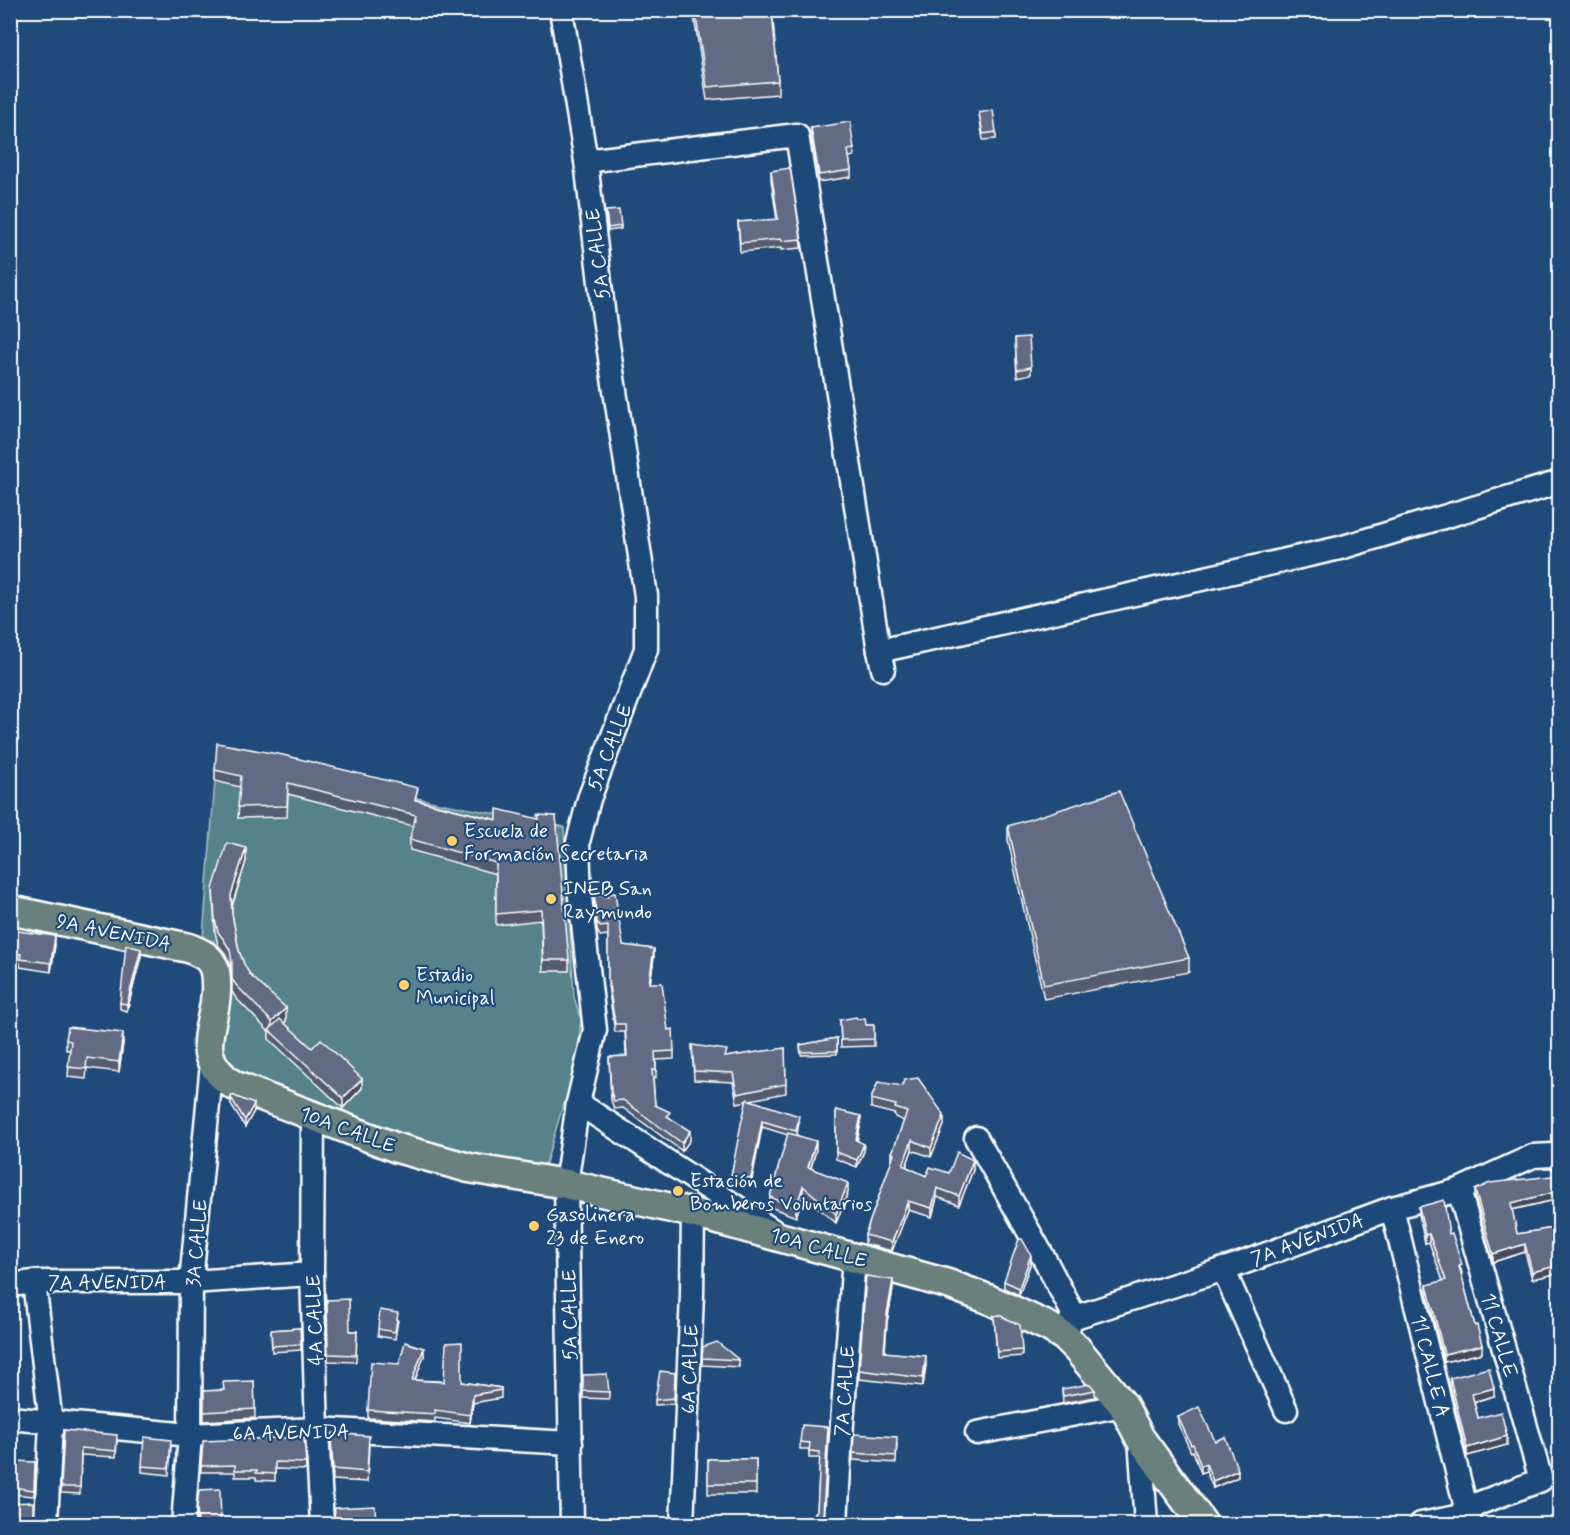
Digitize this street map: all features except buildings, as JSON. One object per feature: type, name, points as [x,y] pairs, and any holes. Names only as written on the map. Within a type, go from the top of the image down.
[{"type":"main road","name":"9A AVENIDA","points":[[10,910],[189,948],[203,954],[212,963]]},
{"type":"main road","name":"3A CALLE","points":[[212,963],[216,979],[216,994],[208,1035],[212,1063]]},
{"type":"main road","name":"10A CALLE","points":[[212,1063],[220,1075],[233,1085],[397,1148],[469,1168],[566,1184],[693,1212],[948,1284],[1049,1327],[1070,1327],[1077,1349],[1123,1405],[1140,1438],[1203,1524]]},
{"type":"street","name":"5A CALLE","points":[[561,10],[586,161],[604,318],[646,596],[646,649],[589,799],[578,842],[580,897],[595,1030],[578,1103],[566,1184],[572,1524]]},
{"type":"street","points":[[586,161],[797,135],[881,660],[1340,548],[1560,482]]},
{"type":"street","name":"3A CALLE","points":[[183,1524],[190,1435],[191,1282],[212,1063]]},
{"type":"street","points":[[578,1103],[783,1237]]},
{"type":"street","name":"4A CALLE","points":[[313,1116],[312,1274],[322,1524]]},
{"type":"street","points":[[976,1138],[1046,1262],[1070,1327]]},
{"type":"street","name":"7A AVENIDA","points":[[1070,1327],[1392,1208],[1459,1190],[1533,1156],[1553,1155],[1560,1159]]},
{"type":"street","name":"11 CALLE","points":[[1459,1190],[1541,1480],[1477,1504],[1468,1520]]},
{"type":"street","name":"11 CALLE A","points":[[1392,1208],[1468,1520]]},
{"type":"street","name":"6A CALLE","points":[[682,1524],[692,1295],[693,1212]]},
{"type":"street","name":"7A CALLE","points":[[836,1524],[854,1257]]},
{"type":"street","points":[[1223,1269],[1286,1410]]},
{"type":"street","name":"7A AVENIDA","points":[[10,1285],[34,1282],[191,1282],[312,1274]]},
{"type":"street","points":[[34,1282],[51,1423],[46,1524]]},
{"type":"street","points":[[977,1433],[1123,1405]]},
{"type":"street","name":"6A AVENIDA","points":[[10,1418],[190,1435],[317,1429],[571,1443]]},
{"type":"street","points":[[1140,1438],[1146,1524]]},
{"type":"street","points":[[1421,1524],[1468,1520]]},
{"type":"green space","points":[[217,754],[310,772],[434,802],[564,827],[574,997],[581,1019],[575,1076],[562,1109],[546,1163],[537,1168],[434,1151],[227,1071],[216,1059],[223,982],[214,941],[203,937]]},
{"type":"place","name":"Escuela de Formación Secretaria","points":[[452,841]]},
{"type":"place","name":"INEB San Raymundo","points":[[551,899]]},
{"type":"place","name":"Estadio Municipal","points":[[404,985]]},
{"type":"place","name":"Estación de Bomberos Voluntarios","points":[[678,1191]]},
{"type":"place","name":"Gasolinera 23 de Enero","points":[[534,1226]]}]
